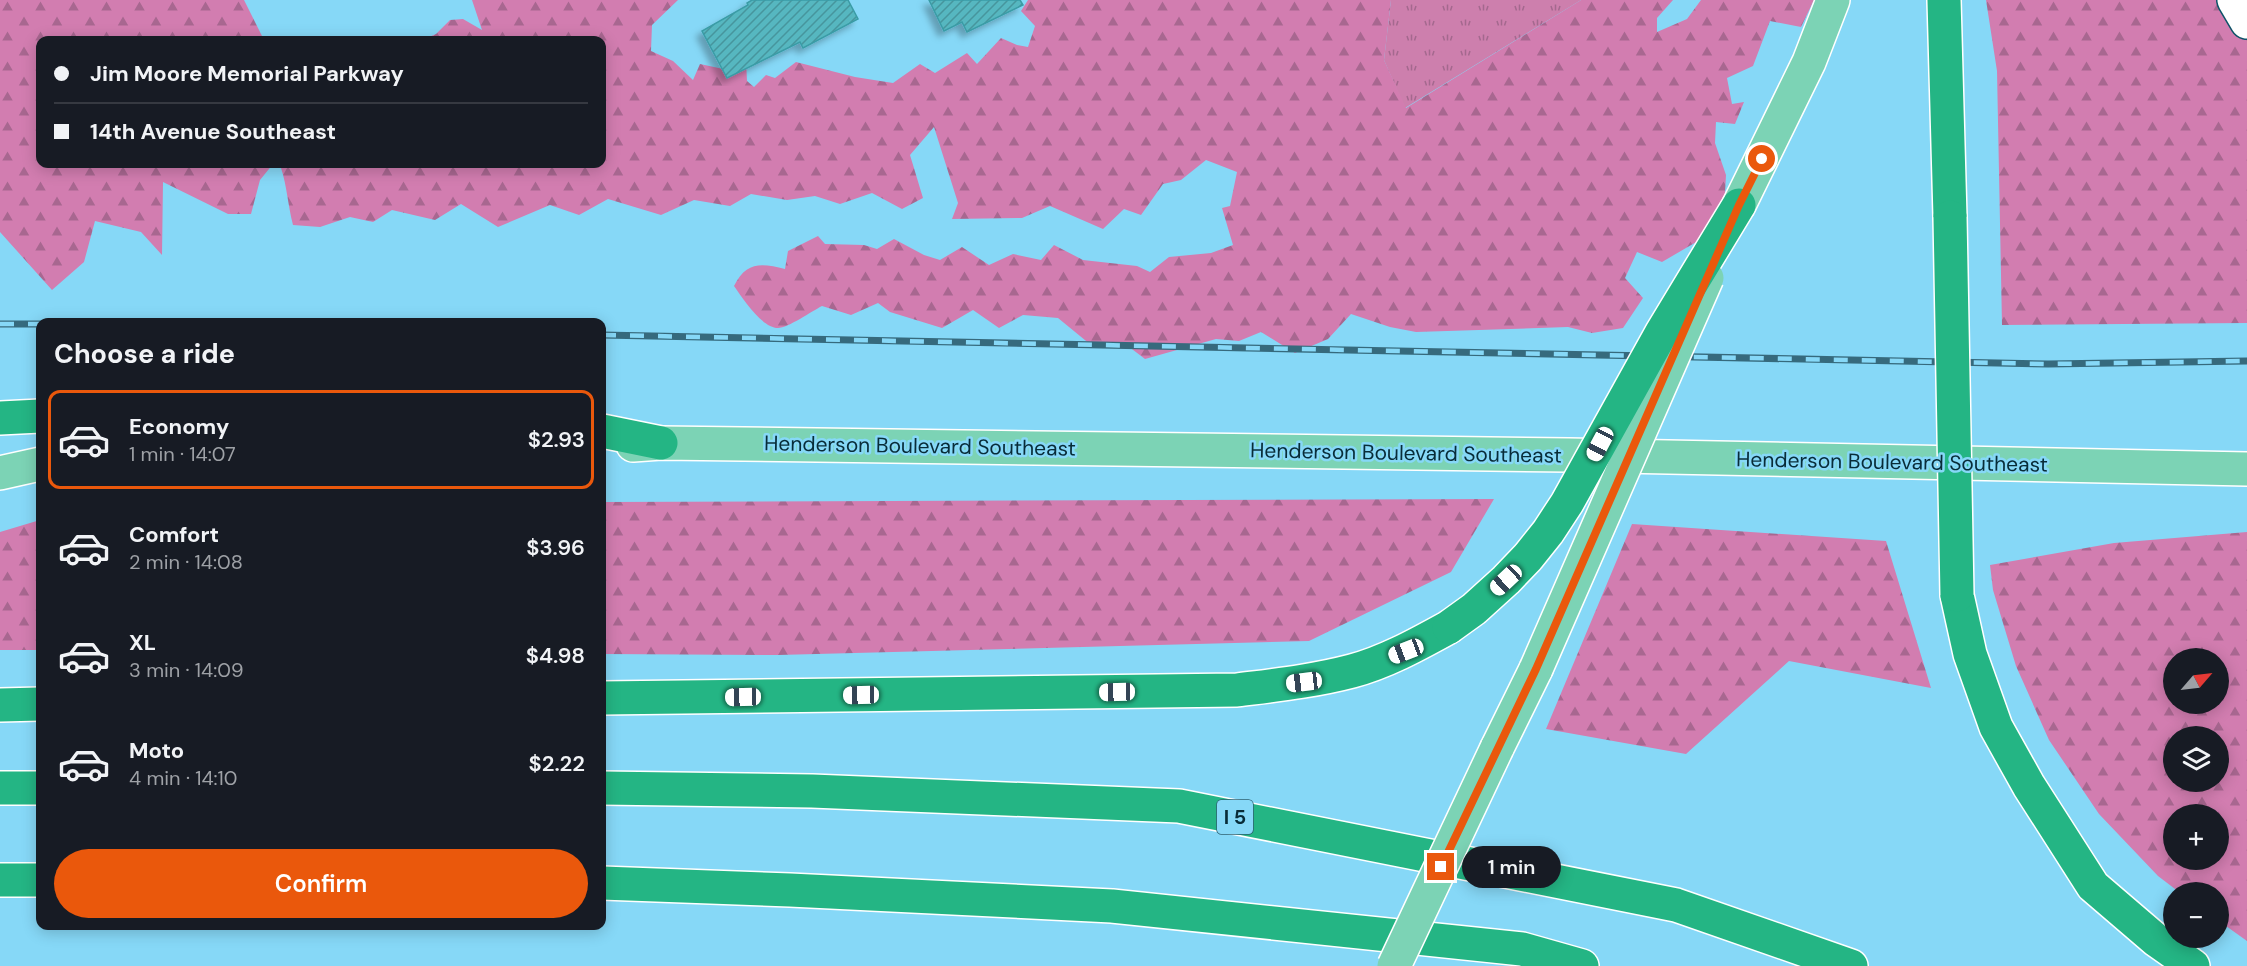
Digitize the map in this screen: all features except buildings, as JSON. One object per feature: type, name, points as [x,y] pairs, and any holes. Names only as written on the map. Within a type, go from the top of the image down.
[{"type":"highway","points":[[1944,0],[1958,595],[1970,654],[1996,728],[2029,786],[2093,886],[2156,940],[2193,966]]},
{"type":"highway","points":[[606,698],[1237,690],[1304,682],[1354,671],[1406,651],[1449,627],[1474,609],[1528,557],[1555,522],[1580,482],[1662,332],[1739,205]]},
{"type":"highway","points":[[0,418],[36,416]]},
{"type":"highway","points":[[606,432],[661,443]]},
{"type":"highway","points":[[0,705],[36,704]]},
{"type":"highway","points":[[0,788],[36,788]]},
{"type":"highway","name":"I 5","points":[[606,788],[812,791],[1179,806],[1676,905],[1851,966]]},
{"type":"highway","points":[[0,880],[36,880]]},
{"type":"highway","points":[[606,883],[1112,906],[1522,949],[1582,966]]},
{"type":"main road","points":[[1394,966],[1536,669],[1739,205],[1809,62],[1833,0]]},
{"type":"main road","name":"Henderson Boulevard Southeast","points":[[606,447],[661,443],[1557,455],[2247,468]]},
{"type":"main road","points":[[0,473],[36,465]]},
{"type":"street","points":[[2234,0],[2247,22]]},
{"type":"green space","points":[[0,0],[244,0],[262,36],[36,36],[36,168],[270,168],[260,180],[251,214],[228,214],[163,182],[162,255],[141,232],[95,221],[84,262],[52,290],[0,232]]},
{"type":"green space","points":[[472,0],[678,0],[652,25],[651,51],[673,61],[693,80],[700,64],[728,70],[746,60],[747,81],[754,87],[766,75],[775,78],[796,62],[855,77],[893,83],[920,64],[935,73],[967,53],[977,64],[1001,38],[1028,47],[1035,26],[1021,11],[1028,0],[1391,0],[1384,60],[1406,108],[1581,0],[1673,0],[1657,18],[1657,32],[1687,19],[1701,0],[1814,0],[1801,27],[1770,21],[1753,66],[1727,78],[1732,104],[1744,102],[1735,124],[1716,122],[1715,143],[1726,175],[1724,210],[1698,241],[1662,262],[1637,252],[1625,278],[1643,298],[1623,328],[1592,333],[1568,327],[1416,332],[1390,327],[1351,314],[1328,339],[1295,353],[1261,332],[1239,341],[1216,339],[1145,359],[1124,343],[1091,345],[1058,318],[1023,315],[999,328],[973,310],[942,328],[890,312],[878,303],[851,315],[822,306],[794,322],[778,328],[772,327],[759,318],[734,286],[744,272],[755,266],[785,269],[788,251],[818,236],[825,244],[864,245],[877,249],[894,239],[924,255],[940,260],[962,247],[989,265],[1013,254],[1041,260],[1054,245],[1083,260],[1137,266],[1150,272],[1169,257],[1211,253],[1233,245],[1222,208],[1230,206],[1237,172],[1206,160],[1181,180],[1163,184],[1141,215],[1124,209],[1103,229],[1050,206],[1022,218],[952,219],[958,203],[934,127],[910,155],[923,198],[902,209],[872,193],[840,204],[815,196],[787,200],[751,194],[730,206],[694,200],[661,215],[608,199],[579,215],[550,205],[498,227],[461,204],[435,220],[392,210],[373,222],[350,217],[320,227],[293,225],[281,168],[606,168],[606,36],[431,36],[450,20],[463,19],[482,30]]},
{"type":"green space","points":[[1391,0],[1581,0],[1405,108],[1384,60]]},
{"type":"green space","points":[[1986,0],[2232,0],[2247,26],[2247,323],[2002,325],[1997,71]]},
{"type":"green space","points":[[1494,499],[1451,572],[1309,641],[778,655],[606,654],[606,502]]},
{"type":"green space","points":[[36,521],[36,650],[0,650],[0,532]]},
{"type":"green space","points":[[1632,524],[1886,541],[1931,688],[1789,661],[1686,754],[1546,729]]},
{"type":"green space","points":[[2247,532],[2247,941],[2229,928],[2229,882],[2166,882],[2099,814],[2049,740],[2016,666],[1993,590],[1990,565],[2114,543]]},
{"type":"railway","points":[[0,324],[36,324]]},
{"type":"railway","points":[[606,335],[2048,364],[2247,361]]},
{"type":"route","points":[[1441,867],[1536,669],[1739,205],[1762,159]]}]
